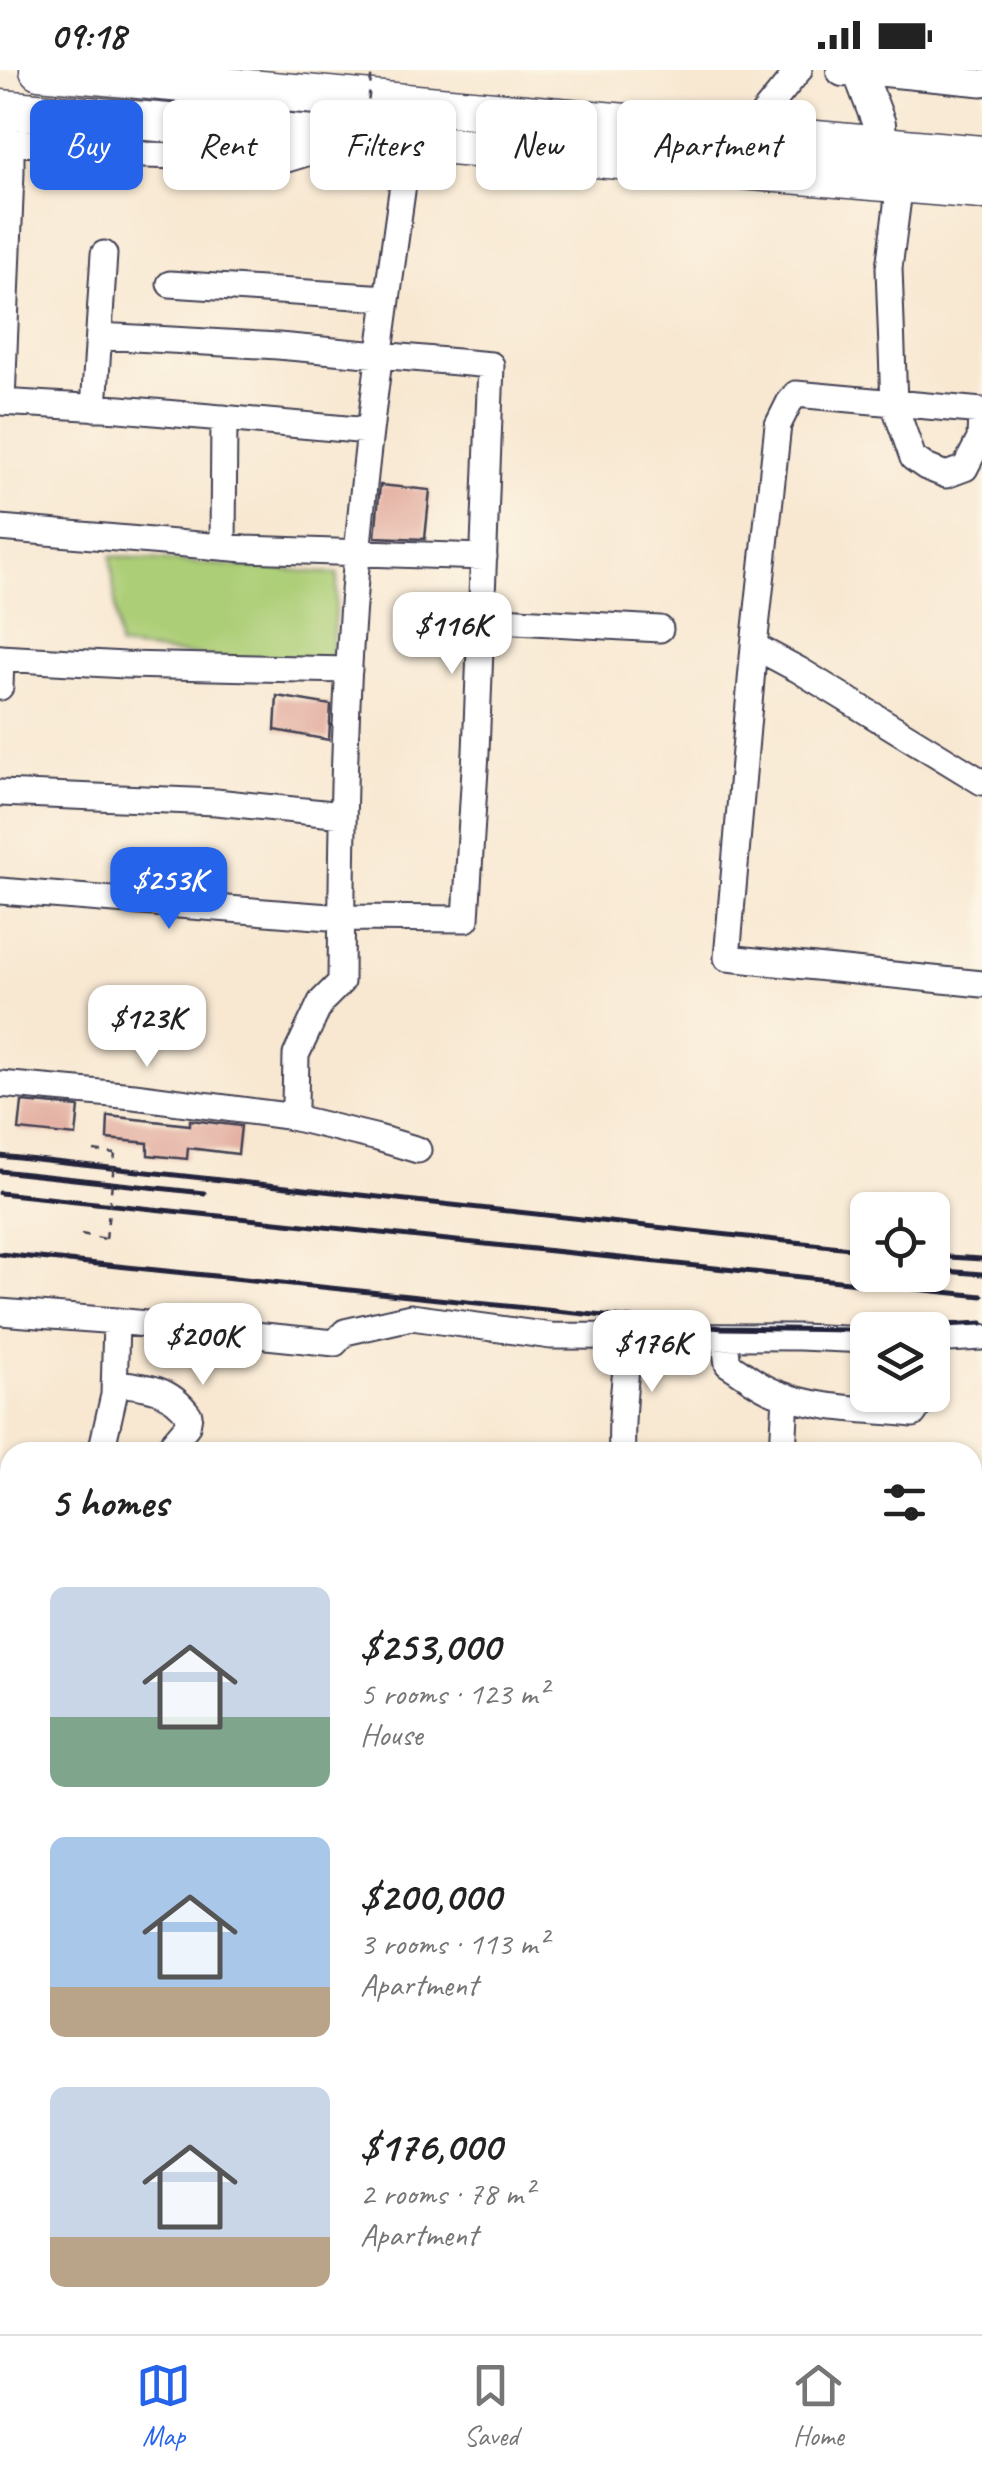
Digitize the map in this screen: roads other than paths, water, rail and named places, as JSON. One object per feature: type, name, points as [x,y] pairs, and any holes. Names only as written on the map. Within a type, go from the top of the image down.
[{"type":"highway","points":[[39,70],[264,80],[617,119]]},
{"type":"highway","points":[[4,130],[310,145]]},
{"type":"highway","points":[[816,140],[982,155]]},
{"type":"highway","points":[[456,153],[982,190]]},
{"type":"main road","points":[[851,71],[880,124],[880,146]]},
{"type":"street","points":[[775,100],[799,70]]},
{"type":"street","points":[[851,71],[982,83]]},
{"type":"street","points":[[4,130],[12,172],[1,402],[369,431]]},
{"type":"street","points":[[456,155],[982,207]]},
{"type":"street","points":[[287,1116],[296,1106],[296,1055],[321,1002],[341,982],[343,815],[358,552],[369,431],[403,190]]},
{"type":"street","points":[[898,198],[890,268],[894,404],[913,458],[946,475],[965,468],[980,438],[982,411],[894,404],[796,394],[789,402],[778,426],[727,958],[982,984]]},
{"type":"street","points":[[94,408],[104,254]]},
{"type":"street","points":[[170,284],[387,298]]},
{"type":"street","points":[[0,890],[342,918],[466,918],[491,366],[380,354],[99,336]]},
{"type":"street","points":[[223,547],[224,418]]},
{"type":"street","points":[[0,528],[223,547],[484,557]]},
{"type":"street","points":[[481,619],[660,629]]},
{"type":"street","points":[[754,646],[982,782]]},
{"type":"street","points":[[0,686],[1,658],[349,670]]},
{"type":"street","points":[[0,793],[216,802],[343,815]]},
{"type":"street","points":[[0,1084],[287,1116],[418,1150]]},
{"type":"street","points":[[0,1312],[335,1343],[345,1332],[411,1317],[551,1336],[850,1340]]},
{"type":"street","points":[[103,1442],[114,1395],[116,1320]]},
{"type":"street","points":[[621,1442],[620,1416],[629,1336]]},
{"type":"street","points":[[724,1337],[728,1364],[772,1392],[817,1404],[850,1407]]},
{"type":"street","points":[[950,1340],[979,1340]]},
{"type":"street","points":[[115,1383],[161,1390],[175,1398],[189,1415],[187,1426],[173,1442]]},
{"type":"street","points":[[784,1442],[786,1396]]},
{"type":"railway","points":[[0,1156],[850,1248]]},
{"type":"railway","points":[[0,1171],[204,1193]]},
{"type":"railway","points":[[0,1193],[982,1296]]},
{"type":"railway","points":[[0,1254],[722,1328],[850,1330],[982,1323]]},
{"type":"railway","points":[[950,1257],[982,1259]]},
{"type":"railway","points":[[950,1271],[982,1274]]}]
